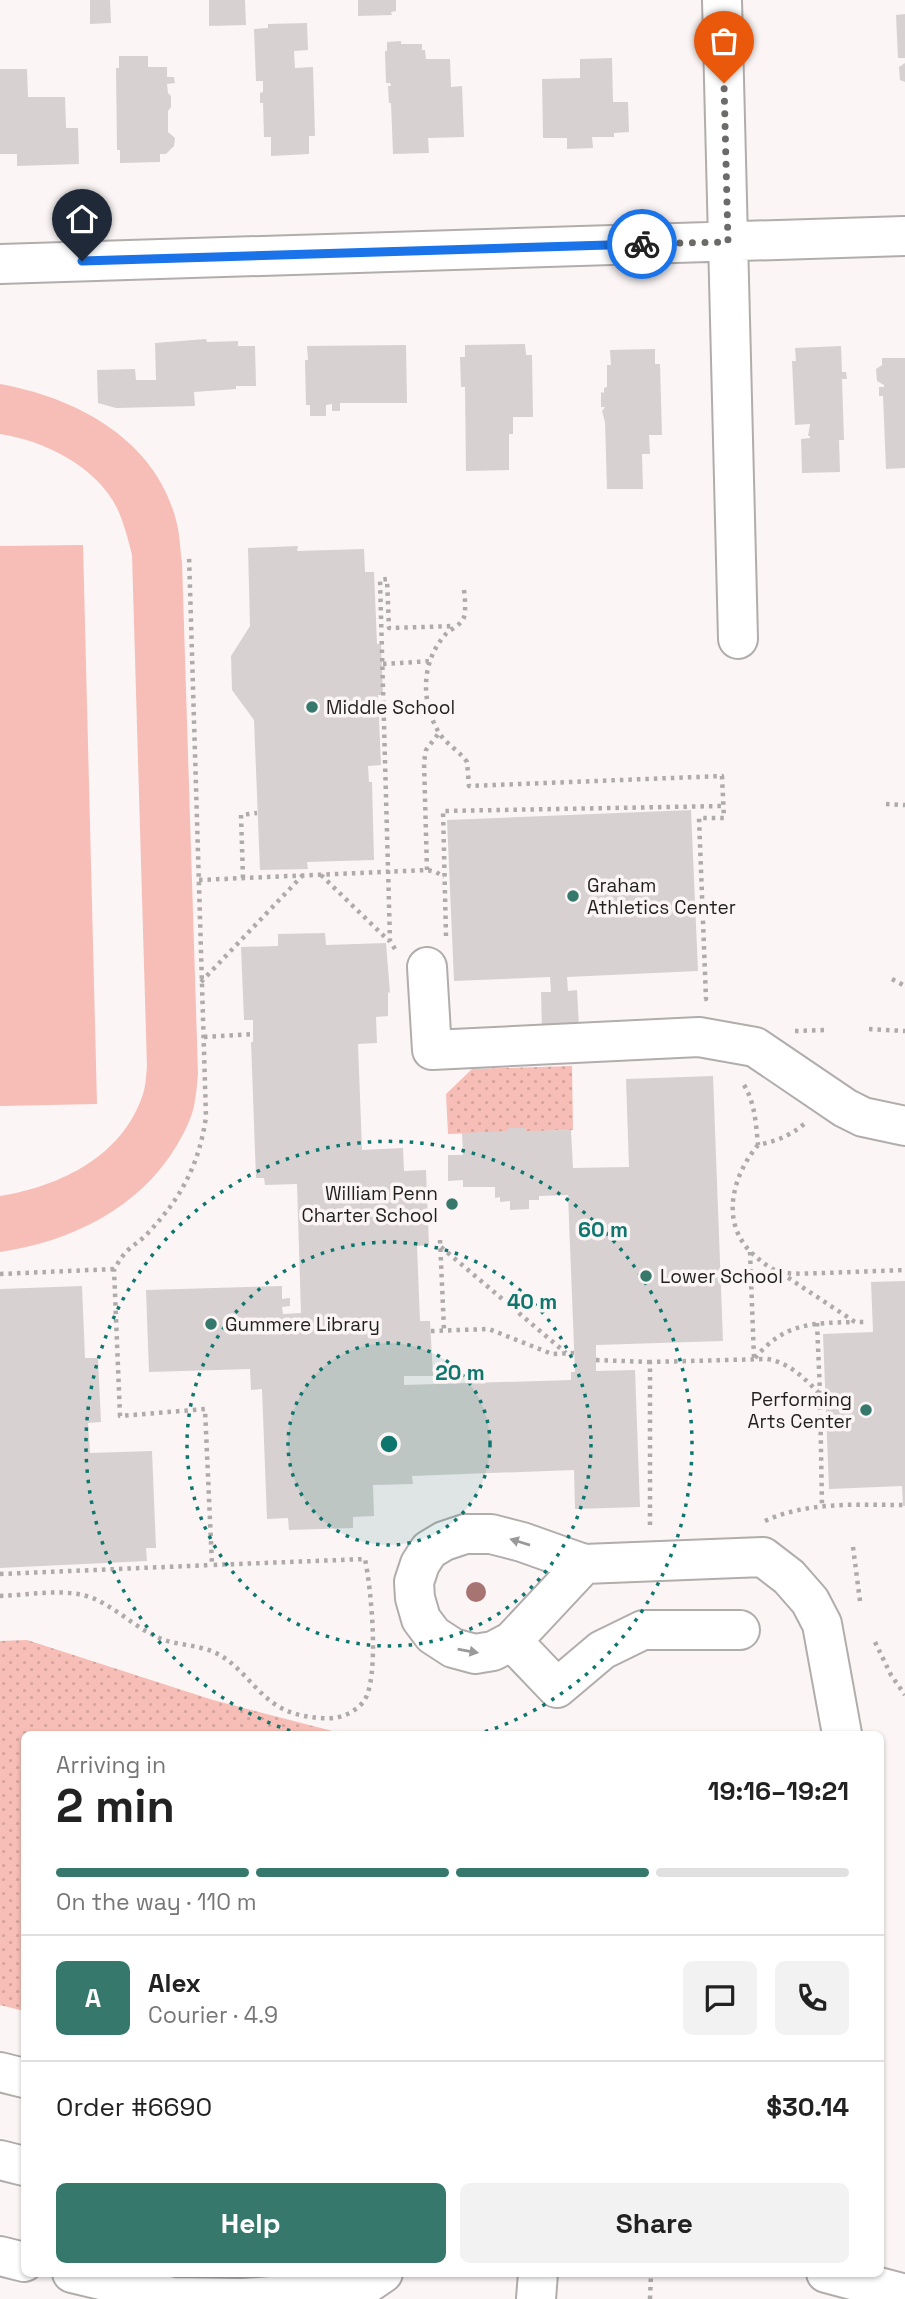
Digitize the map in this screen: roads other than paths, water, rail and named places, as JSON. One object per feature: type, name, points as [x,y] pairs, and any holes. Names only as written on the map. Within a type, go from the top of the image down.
[{"type":"street","points":[[722,0],[738,639]]},
{"type":"street","points":[[0,264],[905,236]]},
{"type":"street","points":[[413,960],[432,1050],[699,1037],[755,1047],[845,1108],[863,1117],[905,1126]]},
{"type":"street","points":[[584,1564],[512,1641],[493,1651],[475,1654],[453,1648],[433,1635],[421,1619],[415,1598],[414,1582],[420,1564],[429,1550],[444,1541],[465,1535],[491,1534],[584,1564],[763,1558],[789,1577],[810,1601],[822,1625],[841,1731]]},
{"type":"street","points":[[512,1641],[557,1688],[602,1650],[643,1630],[740,1630]]},
{"type":"street","points":[[0,2072],[21,2077]]},
{"type":"street","points":[[0,2160],[21,2165]]},
{"type":"street","points":[[0,2256],[21,2261]]},
{"type":"street","points":[[89,2277],[172,2297],[243,2298],[304,2282],[332,2292],[351,2290],[377,2277]]},
{"type":"street","points":[[536,2299],[538,2277]]},
{"type":"street","points":[[840,2277],[901,2295]]},
{"type":"place","name":"Middle School","points":[[312,707]]},
{"type":"place","name":"Graham Athletics Center","points":[[573,896]]},
{"type":"place","name":"William Penn Charter School","points":[[452,1204]]},
{"type":"place","name":"Lower School","points":[[646,1276]]},
{"type":"place","name":"Gummere Library","points":[[211,1324]]},
{"type":"place","name":"Performing Arts Center","points":[[866,1410]]}]
